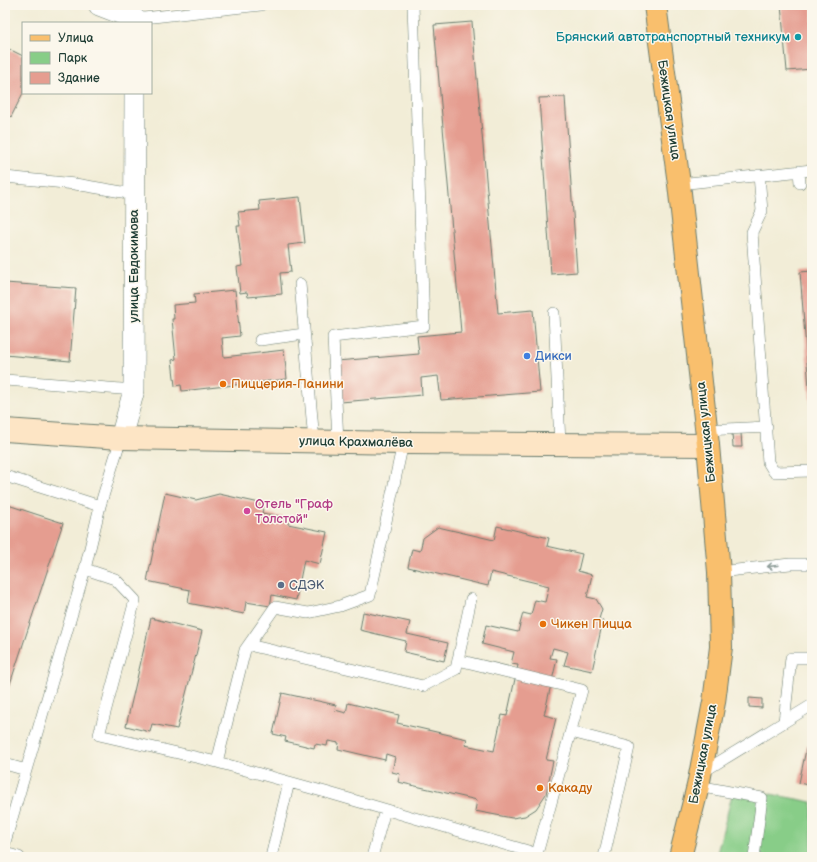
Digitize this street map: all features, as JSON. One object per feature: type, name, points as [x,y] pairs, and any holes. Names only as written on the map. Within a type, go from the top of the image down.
[{"type":"main road","name":"Бежицкая улица","points":[[655,5],[678,184],[707,437],[719,572],[722,647],[714,702],[699,780],[680,857]]},
{"type":"main road","name":"улица Крахмалёва","points":[[5,430],[121,438],[403,443],[560,444],[707,437]]},
{"type":"street","points":[[99,5],[135,16]]},
{"type":"street","name":"улица Евдокимова","points":[[121,438],[134,390],[135,94]]},
{"type":"lane","points":[[135,16],[261,5]]},
{"type":"lane","points":[[338,442],[333,337],[424,326],[413,5]]},
{"type":"lane","points":[[678,184],[812,170]]},
{"type":"lane","points":[[799,171],[800,183]]},
{"type":"lane","points":[[759,175],[762,211],[752,232],[767,427],[768,462],[774,472],[812,471]]},
{"type":"lane","points":[[5,177],[75,184],[134,194]]},
{"type":"lane","points":[[300,284],[314,442]]},
{"type":"lane","points":[[554,313],[560,444]]},
{"type":"lane","points":[[260,340],[304,334]]},
{"type":"lane","points":[[5,380],[134,390]]},
{"type":"lane","points":[[707,437],[767,427]]},
{"type":"lane","points":[[5,842],[85,569],[100,506],[121,438]]},
{"type":"lane","points":[[217,762],[245,650],[275,608],[308,613],[340,606],[370,595],[403,443]]},
{"type":"lane","points":[[5,476],[100,506]]},
{"type":"lane","points":[[719,572],[790,564],[812,564]]},
{"type":"lane","points":[[85,569],[115,579],[135,600],[99,735],[217,762],[538,856],[582,690],[458,660]]},
{"type":"lane","points":[[249,645],[423,686],[456,669],[471,599]]},
{"type":"lane","points":[[784,722],[791,658],[812,658]]},
{"type":"lane","points":[[699,780],[784,722],[812,705]]},
{"type":"lane","points":[[571,732],[629,747],[604,857]]},
{"type":"lane","points":[[5,764],[26,770]]},
{"type":"lane","points":[[699,780],[762,798],[754,857]]},
{"type":"lane","points":[[271,857],[288,782]]},
{"type":"lane","points":[[372,857],[385,810]]},
{"type":"lane","points":[[5,853],[19,857]]},
{"type":"green space","points":[[734,787],[812,802],[812,857],[716,857]]},
{"type":"building","name":"Брянский автотранспортный техникум","points":[[781,5],[812,5],[812,69],[787,71]]},
{"type":"building","points":[[472,22],[498,313],[533,310],[540,392],[441,400],[438,376],[421,378],[422,395],[341,402],[337,361],[419,354],[417,336],[461,332],[434,25]]},
{"type":"building","points":[[5,47],[22,56],[22,94],[11,117],[5,114]]},
{"type":"building","points":[[565,97],[577,272],[551,274],[539,98]]},
{"type":"building","points":[[300,197],[305,243],[288,245],[291,272],[280,273],[282,294],[248,297],[247,292],[240,293],[237,267],[242,266],[237,226],[240,226],[238,212],[260,210],[259,201]]},
{"type":"building","points":[[812,271],[812,413],[811,413],[800,272]]},
{"type":"building","points":[[5,283],[76,288],[70,361],[5,355]]},
{"type":"building","points":[[235,290],[240,336],[222,338],[224,357],[284,350],[287,379],[182,391],[181,385],[175,386],[172,360],[176,359],[172,319],[174,319],[173,305],[195,303],[194,294]]},
{"type":"building","points":[[732,433],[741,433],[742,447],[733,447]]},
{"type":"building","points":[[165,493],[196,500],[219,494],[264,504],[262,513],[289,518],[288,524],[327,532],[320,564],[304,560],[296,600],[272,595],[270,606],[246,602],[244,614],[188,603],[190,590],[147,581]]},
{"type":"building","points":[[5,504],[63,523],[5,699],[5,551],[7,545],[5,544]]},
{"type":"building","points":[[497,526],[549,538],[547,546],[582,554],[578,571],[592,575],[587,597],[596,599],[602,609],[599,619],[603,620],[592,671],[564,665],[568,652],[553,648],[550,658],[557,659],[544,715],[556,718],[546,760],[553,761],[546,794],[536,809],[525,816],[512,818],[475,811],[477,800],[398,782],[400,774],[392,772],[395,757],[386,754],[385,760],[338,749],[339,743],[328,741],[327,746],[315,744],[314,748],[285,741],[286,737],[273,734],[282,693],[336,705],[335,710],[346,713],[348,703],[399,715],[397,723],[467,739],[465,745],[494,751],[502,715],[507,716],[518,665],[511,664],[514,652],[482,644],[486,625],[518,632],[523,613],[531,615],[535,600],[545,602],[549,586],[491,572],[488,586],[408,567],[412,549],[420,551],[423,538],[438,527],[494,540]]},
{"type":"building","points":[[363,612],[410,622],[407,634],[448,643],[444,661],[404,652],[406,641],[360,630]]},
{"type":"building","points":[[151,618],[202,631],[177,729],[152,724],[150,732],[126,726]]},
{"type":"building","points":[[749,698],[762,699],[762,708],[749,707]]},
{"type":"building","points":[[807,745],[812,747],[812,786],[799,783]]},
{"type":"place","name":"Брянский автотранспортный техникум","points":[[798,37]]},
{"type":"place","name":"Дикси","points":[[527,356]]},
{"type":"place","name":"Пиццерия-Панини","points":[[223,384]]},
{"type":"place","name":"Отель \"Граф Толстой\"","points":[[247,511]]},
{"type":"place","name":"СДЭК","points":[[281,585]]},
{"type":"place","name":"Чикен Пицца","points":[[543,624]]},
{"type":"place","name":"Какаду","points":[[540,788]]}]
